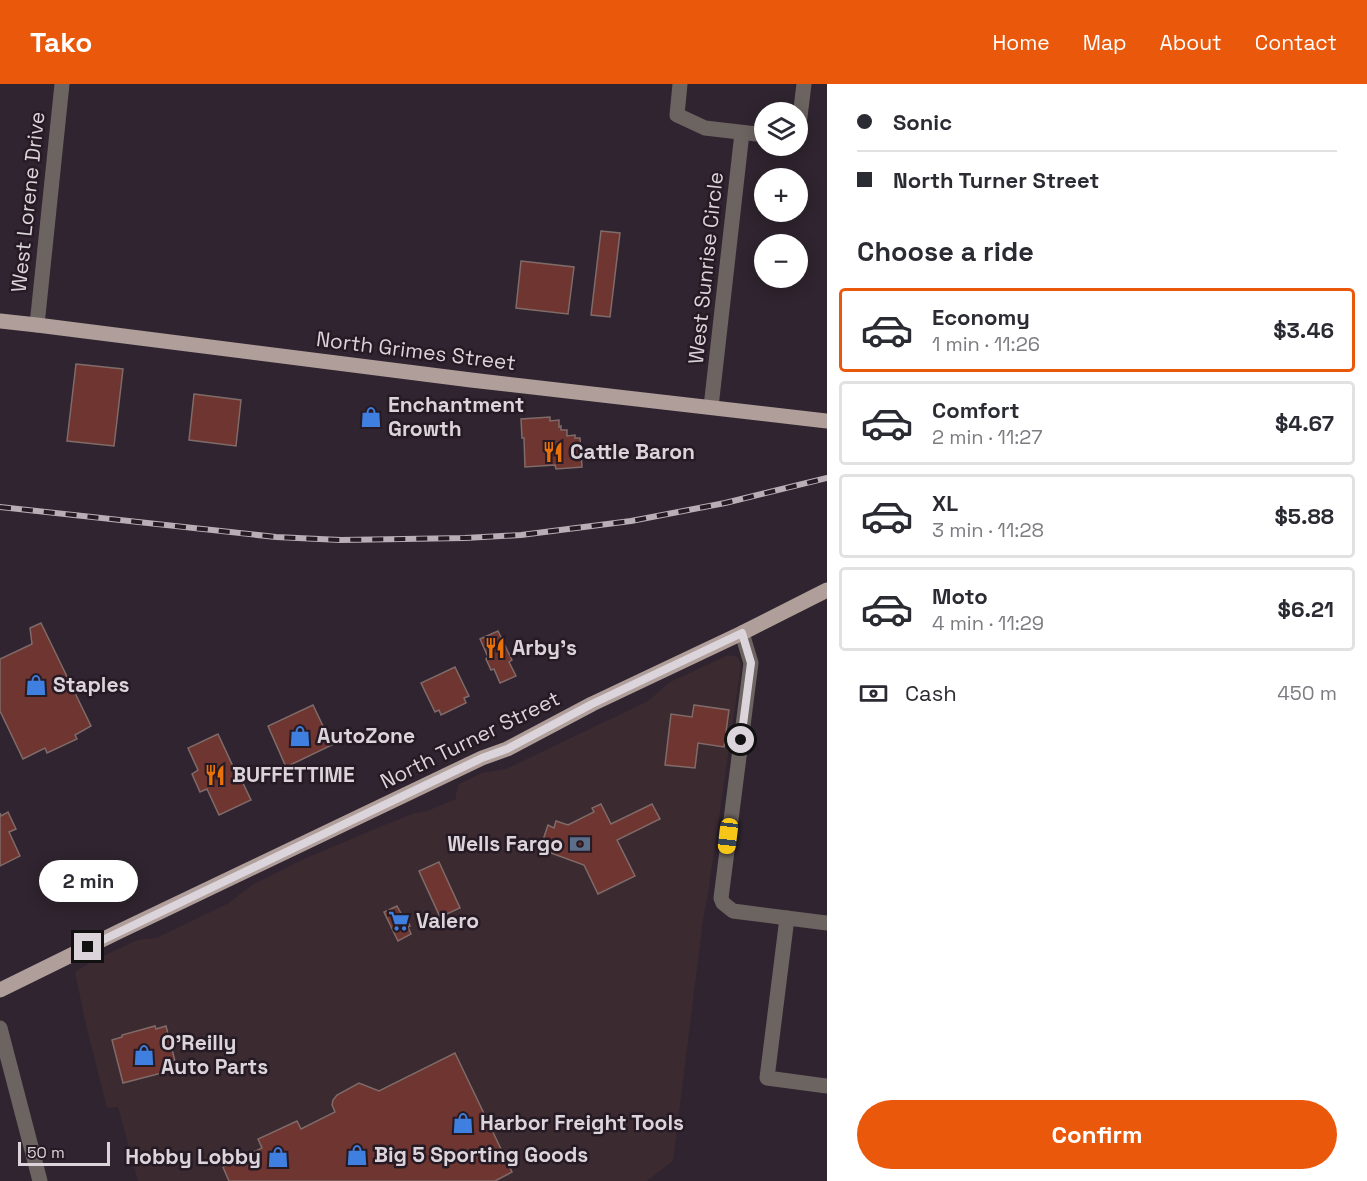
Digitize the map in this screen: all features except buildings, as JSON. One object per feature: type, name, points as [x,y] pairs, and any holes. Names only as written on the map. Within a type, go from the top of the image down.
[{"type":"main road","name":"North Grimes Street","points":[[0,321],[827,421]]},
{"type":"main road","name":"North Turner Street","points":[[0,990],[482,758],[507,749],[592,704],[827,590]]},
{"type":"street","name":"West Lorene Drive","points":[[37,325],[62,84]]},
{"type":"street","points":[[680,84],[677,115],[705,128],[754,134]]},
{"type":"street","points":[[802,102],[804,84]]},
{"type":"street","name":"West Sunrise Circle","points":[[711,407],[742,133]]},
{"type":"street","points":[[742,633],[751,663],[721,898],[723,903],[733,911],[827,923]]},
{"type":"street","points":[[787,918],[767,1078],[827,1086]]},
{"type":"street","points":[[0,1028],[40,1181]]},
{"type":"shaded area","points":[[728,655],[738,657],[741,665],[703,920],[673,1161],[647,1181],[138,1181],[118,1107],[107,1108],[75,972],[137,940],[156,938],[227,904],[252,885],[304,859],[415,813],[427,811],[456,799],[459,784],[482,773],[506,769],[648,701],[670,682]]},
{"type":"railway","points":[[0,507],[276,537],[341,540],[465,538],[521,535],[631,521],[725,503],[827,478]]},
{"type":"place","name":"Enchantment Growth","points":[[371,417]]},
{"type":"place","name":"Cattle Baron","points":[[553,452]]},
{"type":"place","name":"Arby's","points":[[495,648]]},
{"type":"place","name":"Staples","points":[[36,685]]},
{"type":"place","name":"AutoZone","points":[[300,736]]},
{"type":"place","name":"BUFFETTIME","points":[[215,775]]},
{"type":"place","name":"Wells Fargo","points":[[580,844]]},
{"type":"place","name":"Valero","points":[[399,921]]},
{"type":"place","name":"O'Reilly Auto Parts","points":[[144,1055]]},
{"type":"place","name":"Harbor Freight Tools","points":[[463,1123]]},
{"type":"place","name":"Big 5 Sporting Goods","points":[[357,1155]]},
{"type":"place","name":"Hobby Lobby","points":[[278,1157]]},
{"type":"route","points":[[88,947],[482,758],[507,749],[592,704],[742,633],[751,663],[741,740]]}]
